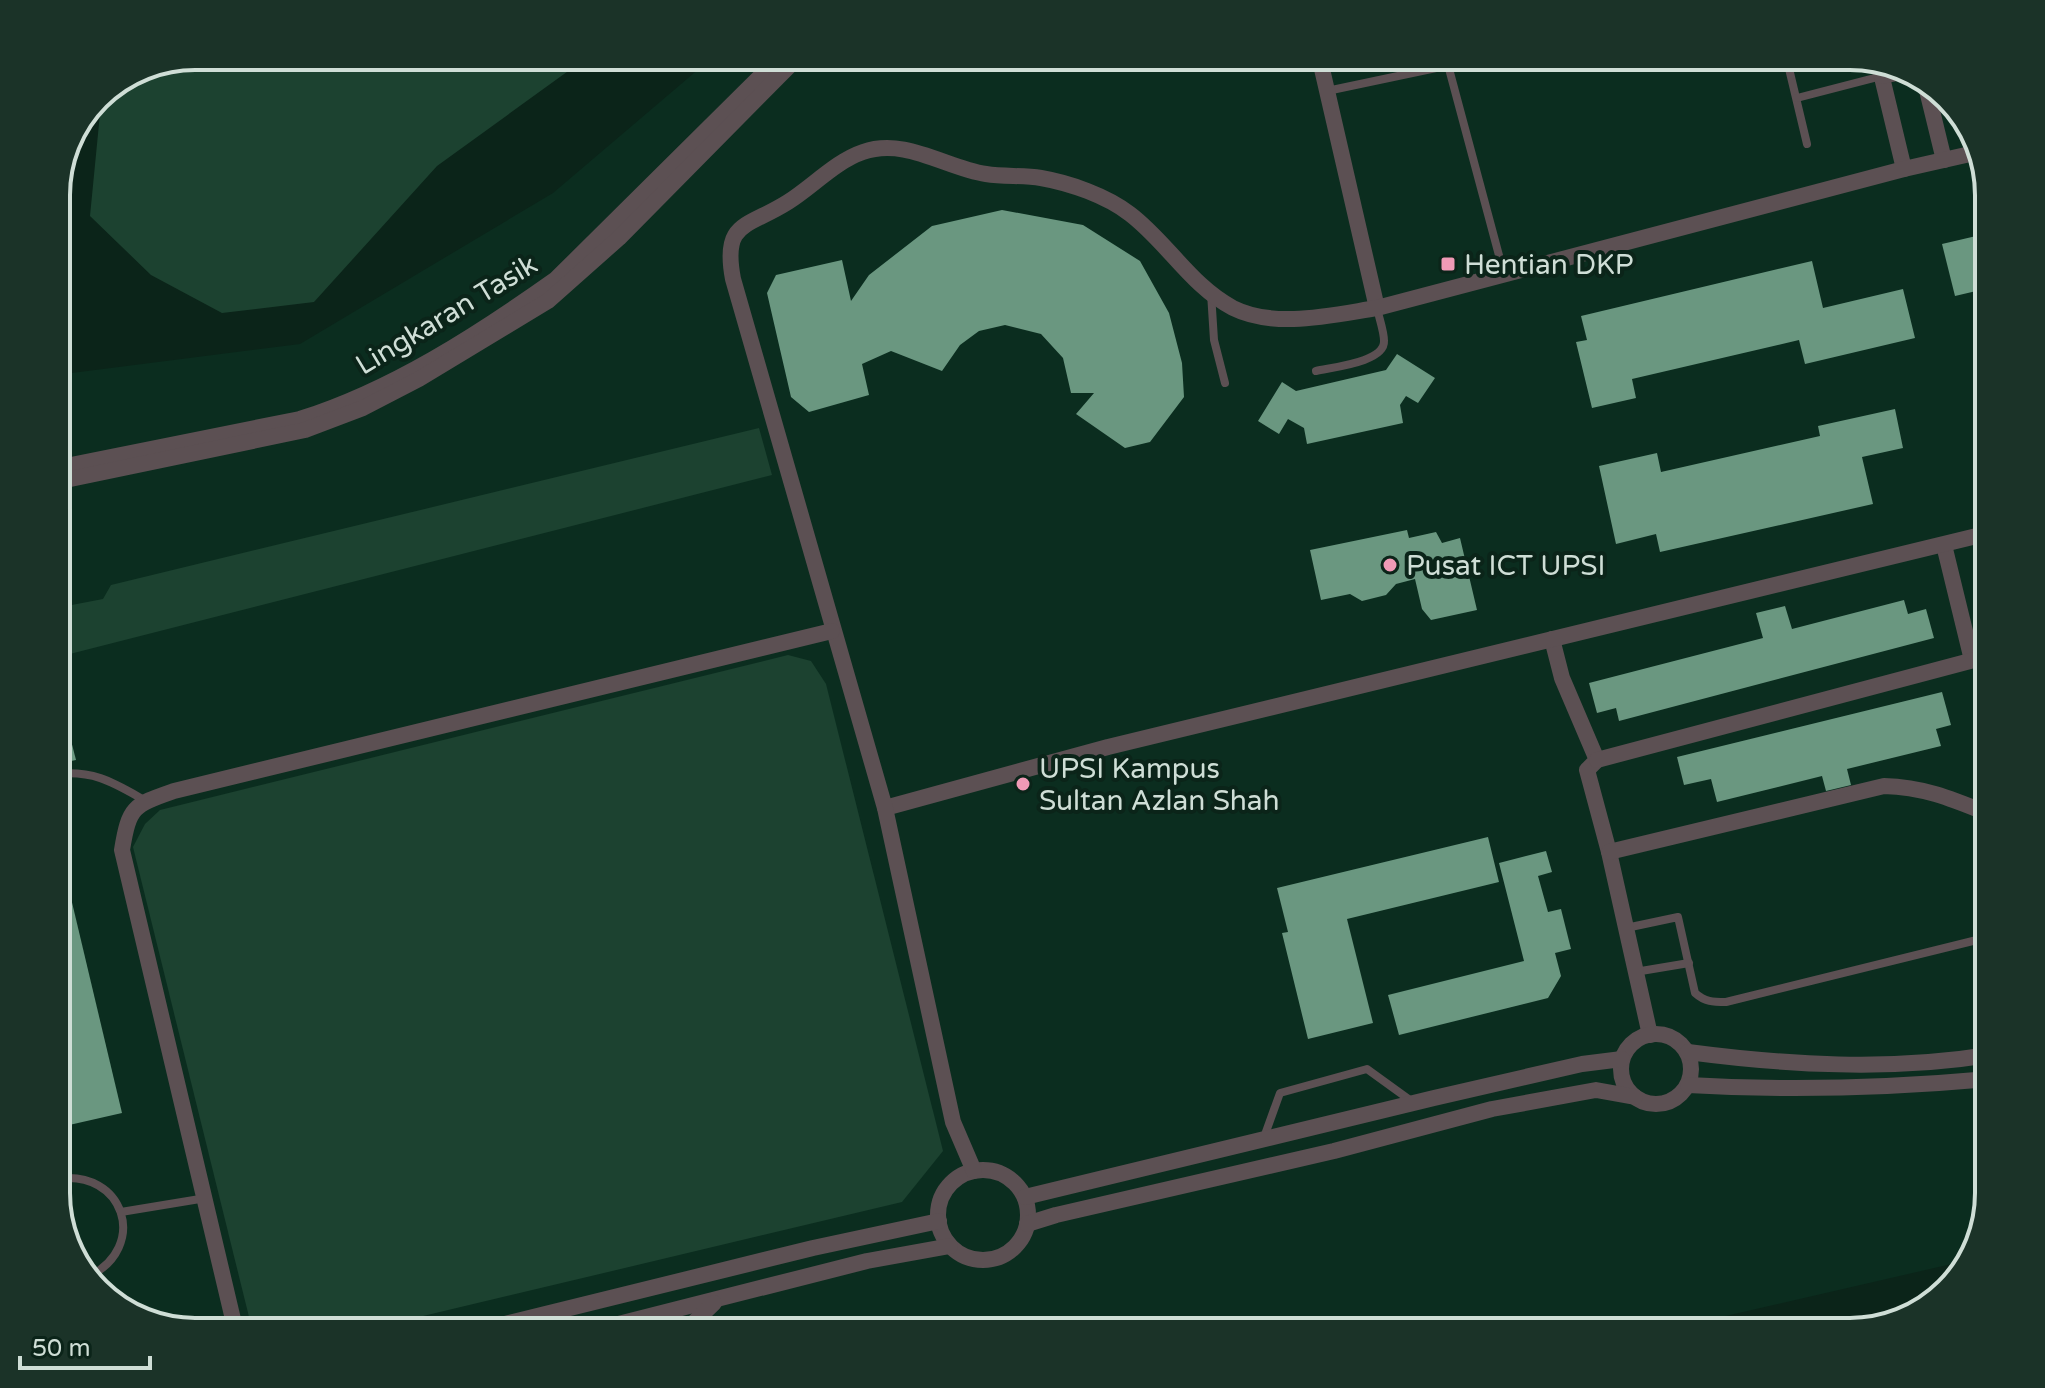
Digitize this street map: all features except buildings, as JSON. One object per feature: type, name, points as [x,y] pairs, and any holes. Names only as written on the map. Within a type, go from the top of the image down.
[{"type":"street","name":"Lingkaran Tasik","points":[[70,465],[300,419],[380,388],[518,306],[556,279],[767,70]]},
{"type":"street","points":[[70,479],[305,430],[363,408],[419,379],[548,301],[619,238],[785,70]]},
{"type":"street","points":[[1322,70],[1377,308]]},
{"type":"street","points":[[1881,75],[1904,169]]},
{"type":"street","points":[[1929,98],[1944,160]]},
{"type":"street","points":[[974,1171],[953,1122],[885,808],[733,279],[729,256],[732,240],[741,227],[777,209],[864,151],[884,148],[904,150],[986,174],[1042,179],[1090,193],[1129,213],[1162,242],[1191,275],[1234,308],[1259,316],[1317,317],[1377,308],[1968,155]]},
{"type":"street","points":[[885,808],[1108,747],[1975,537]]},
{"type":"street","points":[[1944,545],[1972,660]]},
{"type":"street","points":[[233,1318],[122,850],[127,822],[135,809],[146,801],[174,791],[832,631]]},
{"type":"street","points":[[1552,639],[1562,678],[1597,760]]},
{"type":"street","points":[[1650,1035],[1609,852],[1587,770],[1597,760],[1975,659]]},
{"type":"street","points":[[1609,852],[1884,786],[1913,787],[1975,809]]},
{"type":"street","points":[[1027,1224],[1334,1151],[1492,1109],[1596,1090],[1665,1104],[1688,1085],[1691,1063],[1688,1052],[1672,1037],[1650,1035],[1638,1039],[1628,1048],[1622,1059],[1623,1080],[1635,1097]]},
{"type":"street","points":[[1688,1052],[1759,1062],[1824,1065],[1975,1056]]},
{"type":"street","points":[[1025,1197],[1582,1064],[1622,1059]]},
{"type":"street","points":[[1688,1085],[1787,1088],[1911,1086],[1975,1080]]},
{"type":"street","points":[[974,1171],[1004,1175],[1025,1197],[1027,1224],[1016,1246],[996,1259],[971,1258],[950,1246],[939,1221],[943,1195],[951,1184],[974,1171]]},
{"type":"street","points":[[530,1318],[813,1248],[939,1221]]},
{"type":"street","points":[[643,1318],[867,1261],[950,1246]]},
{"type":"street","points":[[699,1318],[719,1299]]},
{"type":"lane","points":[[1327,91],[1425,70]]},
{"type":"lane","points":[[1449,70],[1504,274]]},
{"type":"lane","points":[[1790,70],[1807,144]]},
{"type":"lane","points":[[1797,98],[1872,73]]},
{"type":"lane","points":[[1211,292],[1214,340],[1225,383]]},
{"type":"lane","points":[[1316,371],[1375,357],[1383,350],[1384,340],[1377,308]]},
{"type":"lane","points":[[70,774],[90,774],[107,779],[146,801]]},
{"type":"lane","points":[[1626,928],[1678,917],[1695,993],[1702,1000],[1726,1002],[1975,940]]},
{"type":"lane","points":[[1635,972],[1689,963]]},
{"type":"lane","points":[[1263,1141],[1280,1093],[1367,1069],[1414,1103]]},
{"type":"lane","points":[[70,1177],[87,1179],[102,1186],[121,1212],[124,1228],[121,1244],[113,1259],[99,1272]]},
{"type":"lane","points":[[121,1212],[206,1198]]},
{"type":"shaded area","points":[[195,70],[570,70],[437,166],[314,302],[222,313],[151,275],[90,216],[100,115],[132,87],[155,77]]},
{"type":"shaded area","name":"UPSI Kampus Sultan Azlan Shah","points":[[698,70],[1850,70],[1890,77],[1920,91],[1944,113],[1962,140],[1971,162],[1975,195],[1975,1193],[1968,1233],[1954,1263],[1717,1318],[195,1318],[162,1314],[125,1297],[101,1275],[87,1256],[72,1218],[70,1201],[70,373],[300,344],[553,193]]},
{"type":"shaded area","points":[[759,428],[772,475],[70,654],[70,605],[103,599],[111,585]]},
{"type":"shaded area","points":[[788,655],[811,661],[826,684],[943,1151],[902,1202],[415,1318],[249,1318],[133,847],[145,824],[160,810]]},
{"type":"place","name":"Hentian DKP","points":[[1448,264]]},
{"type":"place","name":"Pusat ICT UPSI","points":[[1390,565]]},
{"type":"place","name":"UPSI Kampus Sultan Azlan Shah","points":[[1023,784]]}]
